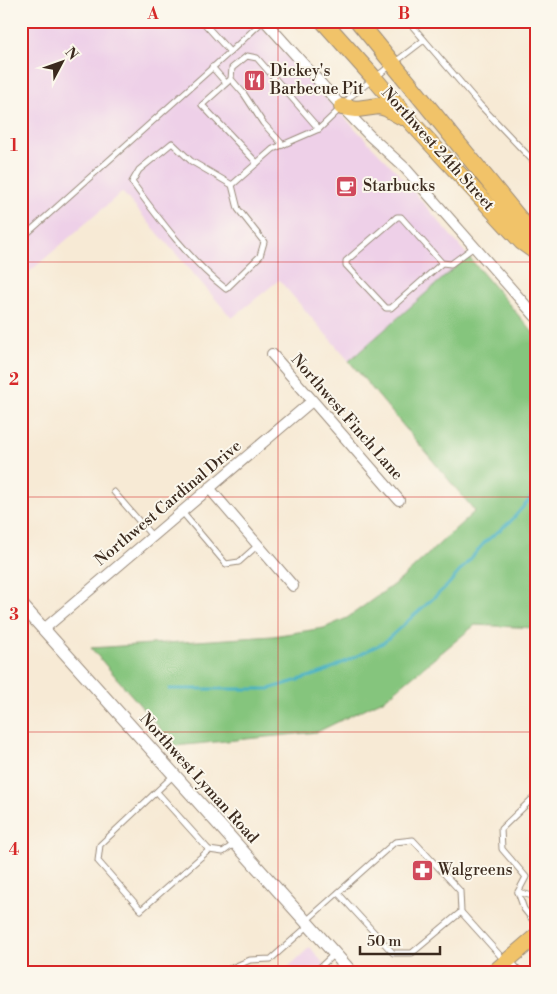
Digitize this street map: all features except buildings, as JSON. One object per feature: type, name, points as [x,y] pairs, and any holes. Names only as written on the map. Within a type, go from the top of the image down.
[{"type":"highway","name":"Northwest 24th Street","points":[[322,21],[374,78],[410,122],[522,242],[536,252]]},
{"type":"highway","name":"Northwest 24th Street","points":[[358,21],[536,239]]},
{"type":"highway","points":[[342,107],[357,109],[379,106],[410,122]]},
{"type":"main road","points":[[493,973],[536,936]]},
{"type":"street","points":[[264,21],[342,107],[405,168],[536,316]]},
{"type":"street","name":"Northwest Finch Lane","points":[[272,354],[399,500]]},
{"type":"street","name":"Northwest Cardinal Drive","points":[[44,629],[312,401]]},
{"type":"street","points":[[209,488],[293,586]]},
{"type":"street","name":"Northwest Lyman Road","points":[[21,604],[352,973]]},
{"type":"lane","points":[[202,21],[230,52]]},
{"type":"lane","points":[[21,239],[264,21]]},
{"type":"lane","points":[[408,21],[480,105],[536,164]]},
{"type":"lane","points":[[232,185],[273,149],[319,129],[342,107],[350,96],[424,40]]},
{"type":"lane","points":[[283,145],[263,123],[244,94],[231,79],[232,68],[247,56],[257,58],[319,129]]},
{"type":"lane","points":[[212,67],[226,83]]},
{"type":"lane","points":[[231,79],[202,105],[257,163]]},
{"type":"lane","points":[[172,142],[192,161],[232,185],[238,209],[264,242],[260,256],[226,289],[215,280],[166,228],[132,182],[139,170],[172,142]]},
{"type":"lane","points":[[442,264],[401,217],[397,217],[346,261],[346,265],[386,308],[391,308],[442,264],[451,264],[474,246]]},
{"type":"lane","points":[[114,492],[152,536]]},
{"type":"lane","points":[[181,511],[226,564],[239,562],[258,545]]},
{"type":"lane","points":[[175,775],[100,845],[98,861],[141,910],[209,850]]},
{"type":"lane","points":[[157,792],[209,850],[223,852],[235,843]]},
{"type":"lane","points":[[536,799],[531,800],[501,829],[502,849],[526,877],[518,892],[524,909],[536,924]]},
{"type":"lane","points":[[220,973],[250,960],[272,959],[338,893],[395,842],[413,840],[460,891],[462,912],[521,973]]},
{"type":"lane","points":[[518,892],[536,897]]},
{"type":"lane","points":[[338,893],[393,953],[412,954],[462,912]]},
{"type":"lane","points":[[314,973],[334,954]]},
{"type":"shaded area","points":[[21,21],[257,21],[316,88],[399,174],[468,256],[349,361],[279,280],[232,318],[122,192],[21,279]]},
{"type":"shaded area","points":[[310,947],[331,973],[282,973]]},
{"type":"green space","points":[[468,256],[536,336],[536,628],[475,625],[385,699],[317,732],[175,746],[91,648],[273,636],[324,628],[347,618],[400,580],[475,511],[349,361]]},
{"type":"waterway","points":[[169,689],[269,689],[324,672],[383,643],[447,586],[485,542],[510,522],[536,492]]},
{"type":"place","name":"Dickey's Barbecue Pit","points":[[254,80]]},
{"type":"place","name":"Starbucks","points":[[347,186]]},
{"type":"place","name":"Walgreens","points":[[422,870]]}]
